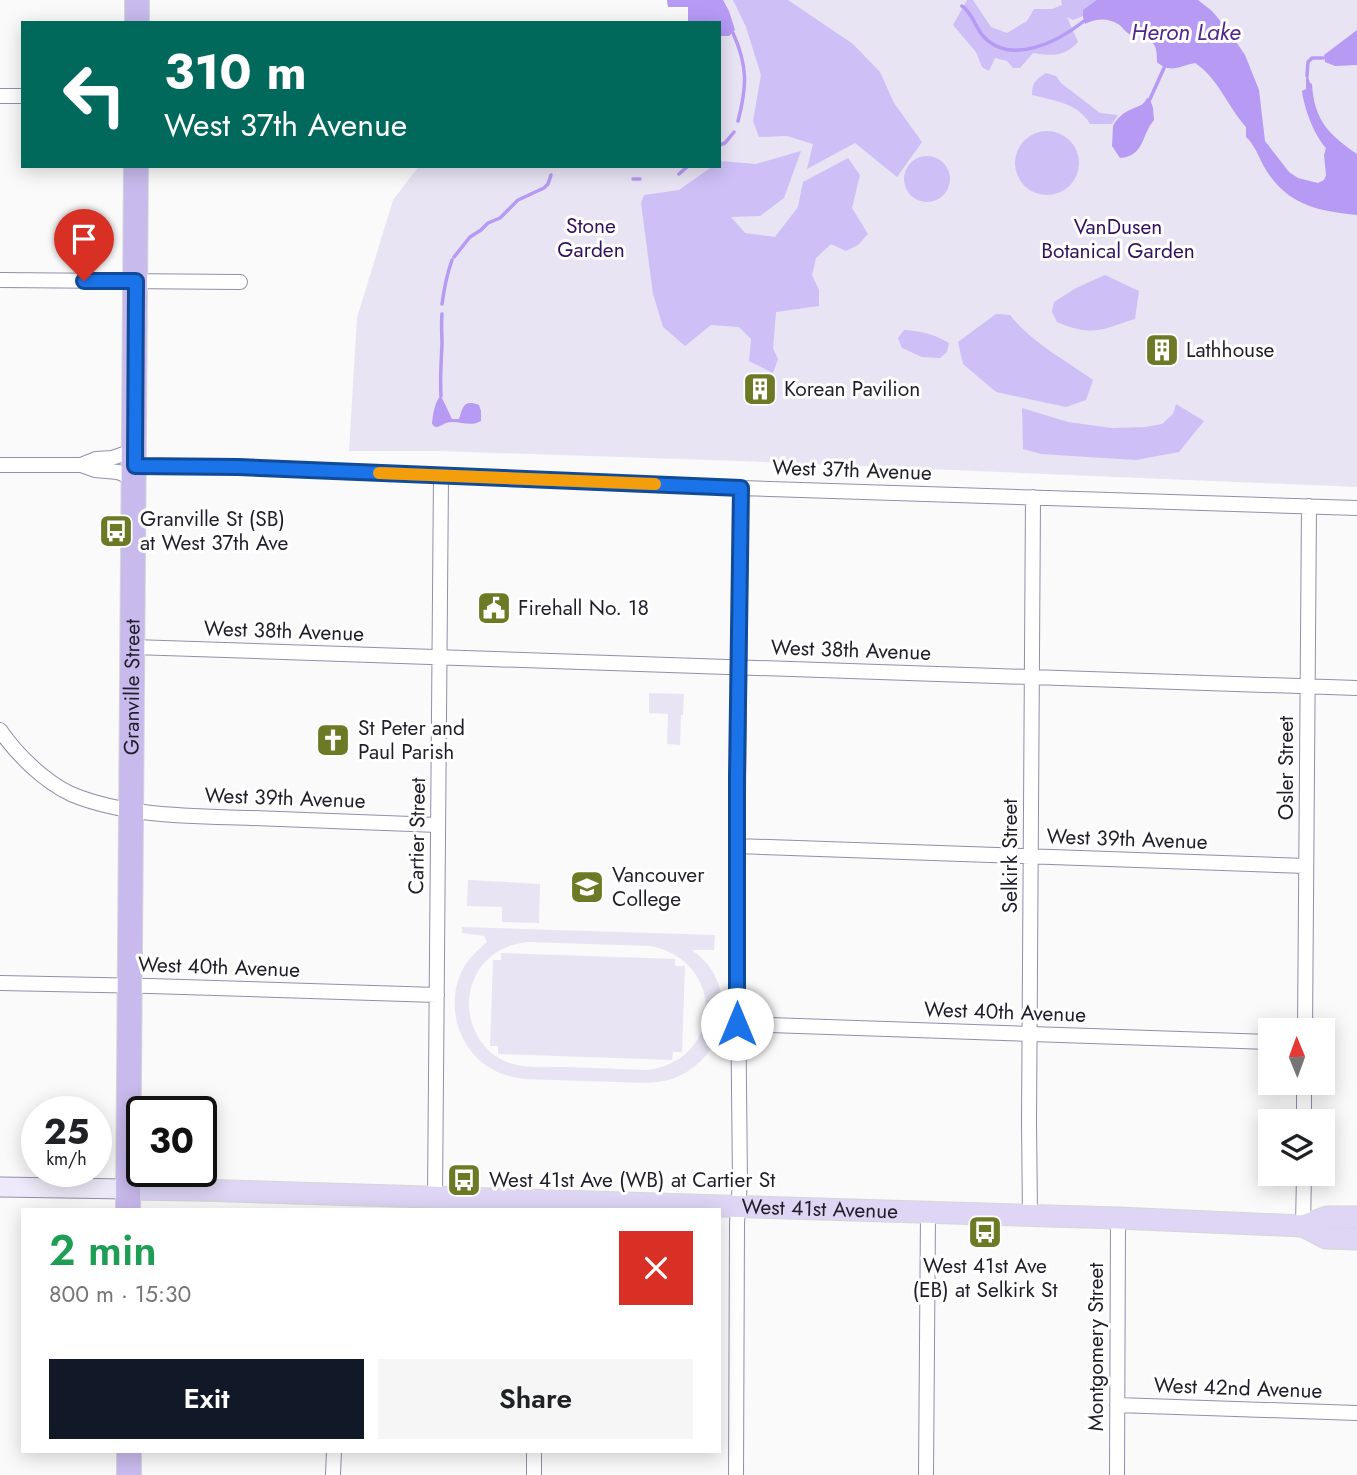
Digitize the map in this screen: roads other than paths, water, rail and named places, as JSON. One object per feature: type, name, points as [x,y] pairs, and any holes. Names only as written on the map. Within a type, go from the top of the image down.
[{"type":"highway","points":[[137,0],[137,21]]},
{"type":"highway","name":"Granville Street","points":[[128,1199],[136,168]]},
{"type":"highway","points":[[129,1453],[129,1475]]},
{"type":"main road","name":"West 41st Avenue","points":[[0,1187],[128,1199],[336,1202],[435,1197],[536,1205],[928,1212],[1303,1226],[1327,1217],[1357,1217]]},
{"type":"main road","name":"West 41st Avenue","points":[[1303,1226],[1326,1238],[1357,1239]]},
{"type":"street","points":[[0,96],[21,96]]},
{"type":"street","points":[[0,280],[240,282]]},
{"type":"street","name":"West 37th Avenue","points":[[81,465],[112,457],[135,465],[1357,508]]},
{"type":"street","name":"West 37th Avenue","points":[[0,464],[81,465],[95,470],[118,472],[135,465]]},
{"type":"street","name":"Cartier Street","points":[[435,1197],[441,475]]},
{"type":"street","points":[[736,1475],[737,1223],[740,1182],[737,846],[741,488]]},
{"type":"street","name":"Selkirk Street","points":[[1030,1216],[1033,497]]},
{"type":"street","name":"Osler Street","points":[[1305,1018],[1309,506]]},
{"type":"street","name":"West 38th Avenue","points":[[133,647],[1357,688]]},
{"type":"street","name":"West 39th Avenue","points":[[0,730],[29,764],[69,793],[94,802],[159,815],[438,825]]},
{"type":"street","name":"West 39th Avenue","points":[[737,846],[1306,866]]},
{"type":"street","name":"West 40th Avenue","points":[[0,984],[437,995]]},
{"type":"street","name":"West 40th Avenue","points":[[737,1024],[1258,1042]]},
{"type":"street","points":[[1303,1226],[1304,1186]]},
{"type":"street","points":[[926,1475],[928,1212]]},
{"type":"street","name":"Montgomery Street","points":[[1117,1475],[1118,1219]]},
{"type":"street","name":"West 42nd Avenue","points":[[1117,1405],[1357,1413]]},
{"type":"street","points":[[333,1475],[334,1453]]},
{"type":"street","points":[[534,1453],[534,1475]]},
{"type":"water","points":[[667,0],[723,0],[735,30],[729,36],[721,36],[721,21],[688,21],[688,7],[668,7]]},
{"type":"water","name":"Heron Lake","points":[[1097,0],[1198,0],[1212,11],[1245,55],[1259,90],[1265,141],[1289,172],[1298,178],[1318,183],[1324,180],[1326,175],[1326,148],[1314,129],[1305,105],[1302,91],[1306,89],[1308,76],[1316,107],[1325,125],[1338,140],[1357,154],[1357,215],[1317,208],[1294,199],[1284,191],[1266,170],[1246,137],[1246,127],[1203,69],[1195,63],[1166,68],[1157,62],[1156,48],[1143,34],[1132,35],[1120,25],[1106,20],[1085,24],[1083,10]]},
{"type":"water","points":[[1357,30],[1357,65],[1335,66],[1325,62],[1324,55]]},
{"type":"water","points":[[1147,98],[1153,108],[1154,120],[1138,149],[1120,158],[1112,146],[1113,126],[1121,116],[1143,104]]},
{"type":"water","points":[[440,396],[452,419],[459,419],[464,406],[470,403],[479,405],[481,421],[472,424],[450,422],[435,427],[432,424],[433,413]]},
{"type":"waterway","points":[[962,6],[984,37],[1008,50],[1021,50],[1049,42],[1084,21]]},
{"type":"waterway","points":[[733,33],[744,66],[743,98],[738,121]]},
{"type":"waterway","points":[[1307,76],[1308,62],[1312,58],[1323,58]]},
{"type":"waterway","points":[[1150,99],[1164,68]]},
{"type":"waterway","points":[[721,144],[734,132]]},
{"type":"waterway","points":[[679,174],[686,168]]},
{"type":"waterway","points":[[454,257],[470,237],[488,223],[500,218],[518,200],[544,188],[551,175]]},
{"type":"waterway","points":[[633,179],[640,179]]},
{"type":"waterway","points":[[442,304],[452,260]]},
{"type":"waterway","points":[[441,396],[442,314]]},
{"type":"place","name":"Lathhouse","points":[[1162,350]]},
{"type":"place","name":"Korean Pavilion","points":[[760,389]]},
{"type":"place","name":"Granville St (SB) at West 37th Ave","points":[[116,531]]},
{"type":"place","name":"Firehall No. 18","points":[[494,608]]},
{"type":"place","name":"St Peter and Paul Parish","points":[[333,740]]},
{"type":"place","name":"Vancouver College","points":[[587,887]]},
{"type":"place","name":"West 41st Ave (WB) at Cartier St","points":[[464,1180]]},
{"type":"place","name":"West 41st Ave (EB) at Selkirk St","points":[[985,1232]]},
{"type":"park label","name":"Stone Garden","points":[[591,238]]},
{"type":"park label","name":"VanDusen Botanical Garden","points":[[1118,239]]}]
